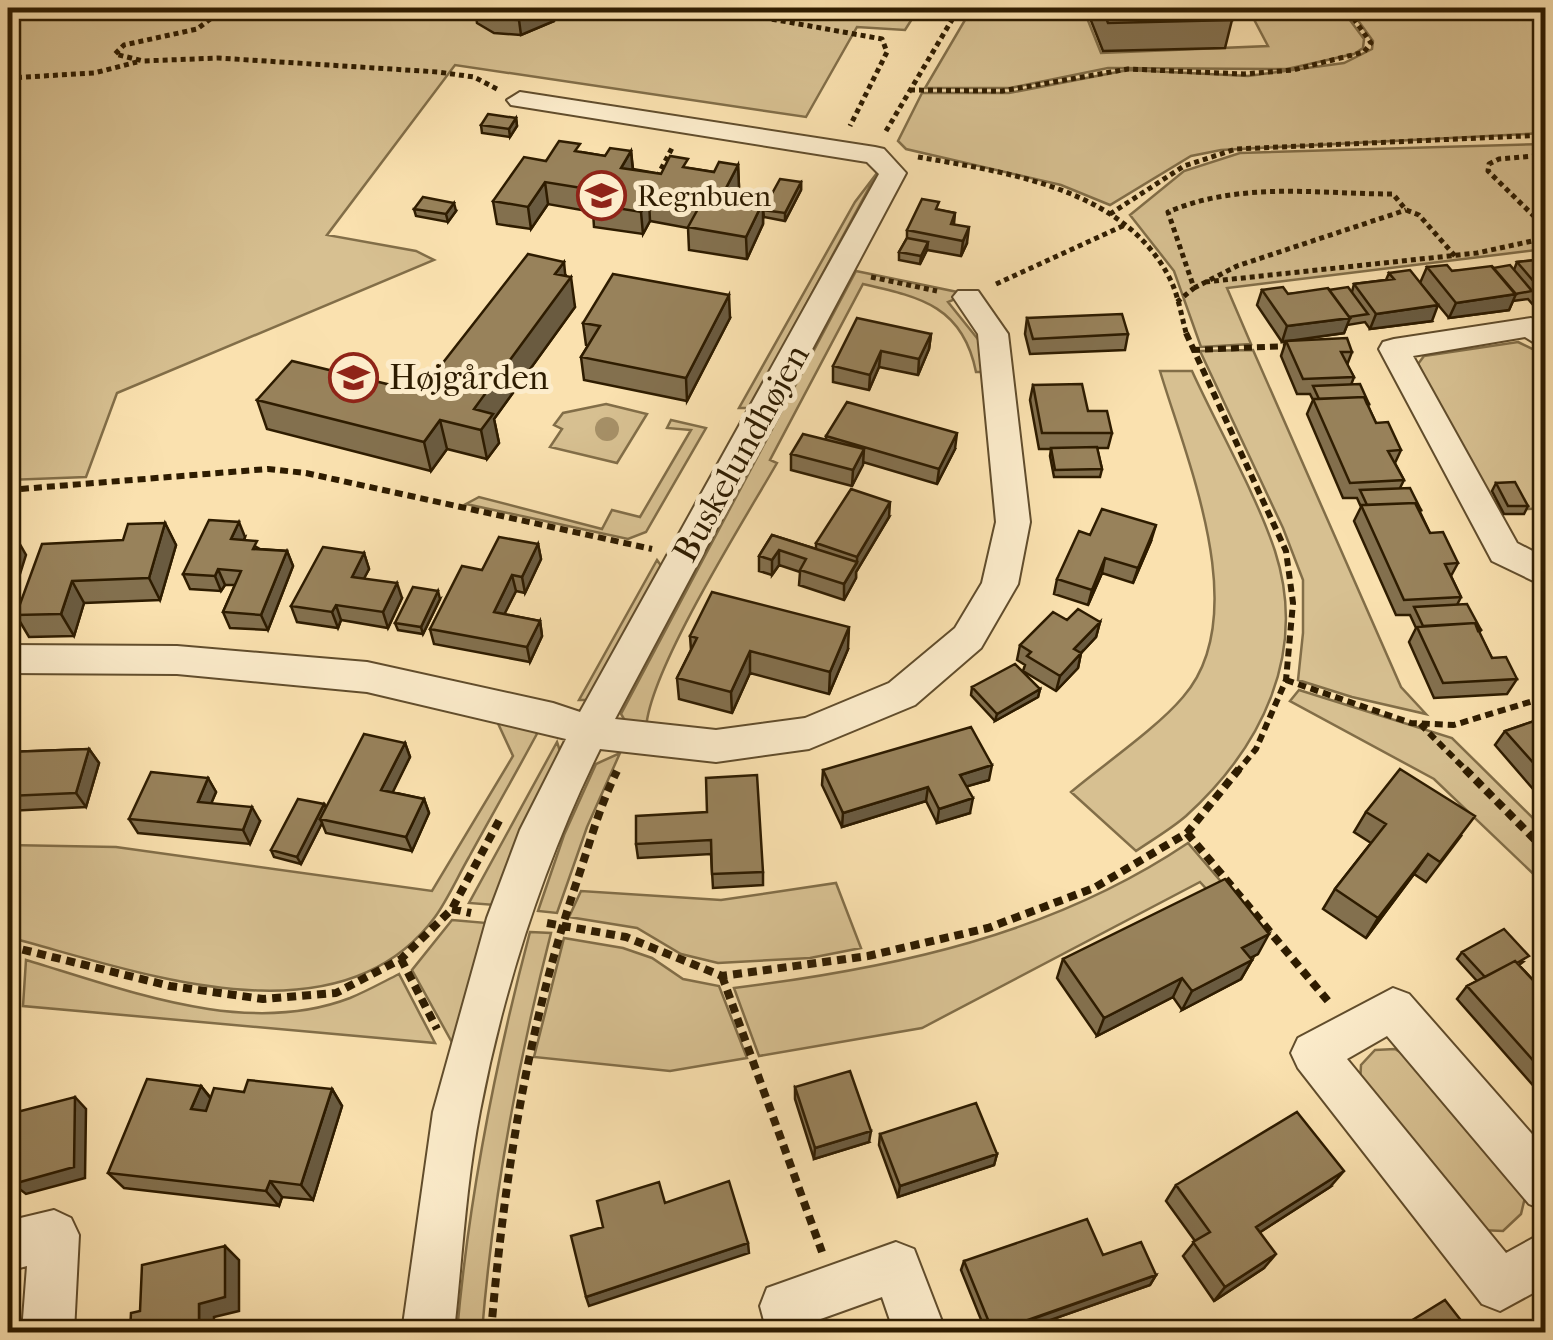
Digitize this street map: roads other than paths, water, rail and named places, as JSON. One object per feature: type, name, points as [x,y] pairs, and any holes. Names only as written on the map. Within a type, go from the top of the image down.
[{"type":"street","name":"Buskelundhøjen","points":[[428,1332],[456,1112],[508,918],[540,830],[589,732],[840,271],[882,157],[520,100]]},
{"type":"street","points":[[8,659],[178,660],[367,676],[554,718],[589,732],[716,746],[809,733],[902,694],[968,638],[1000,584],[1013,522],[993,334],[968,297]]},
{"type":"street","points":[[1546,340],[1531,328],[1394,349],[1504,552],[1546,574]]},
{"type":"street","points":[[1544,1259],[1500,1286],[1314,1053],[1393,1009],[1546,1187]]},
{"type":"street","points":[[8,1246],[54,1234],[48,1332]]},
{"type":"street","points":[[794,1332],[785,1306],[896,1268],[920,1332]]},
{"type":"place","name":"Regnbuen","points":[[602,196]]},
{"type":"place","name":"Højgården","points":[[354,377]]}]
